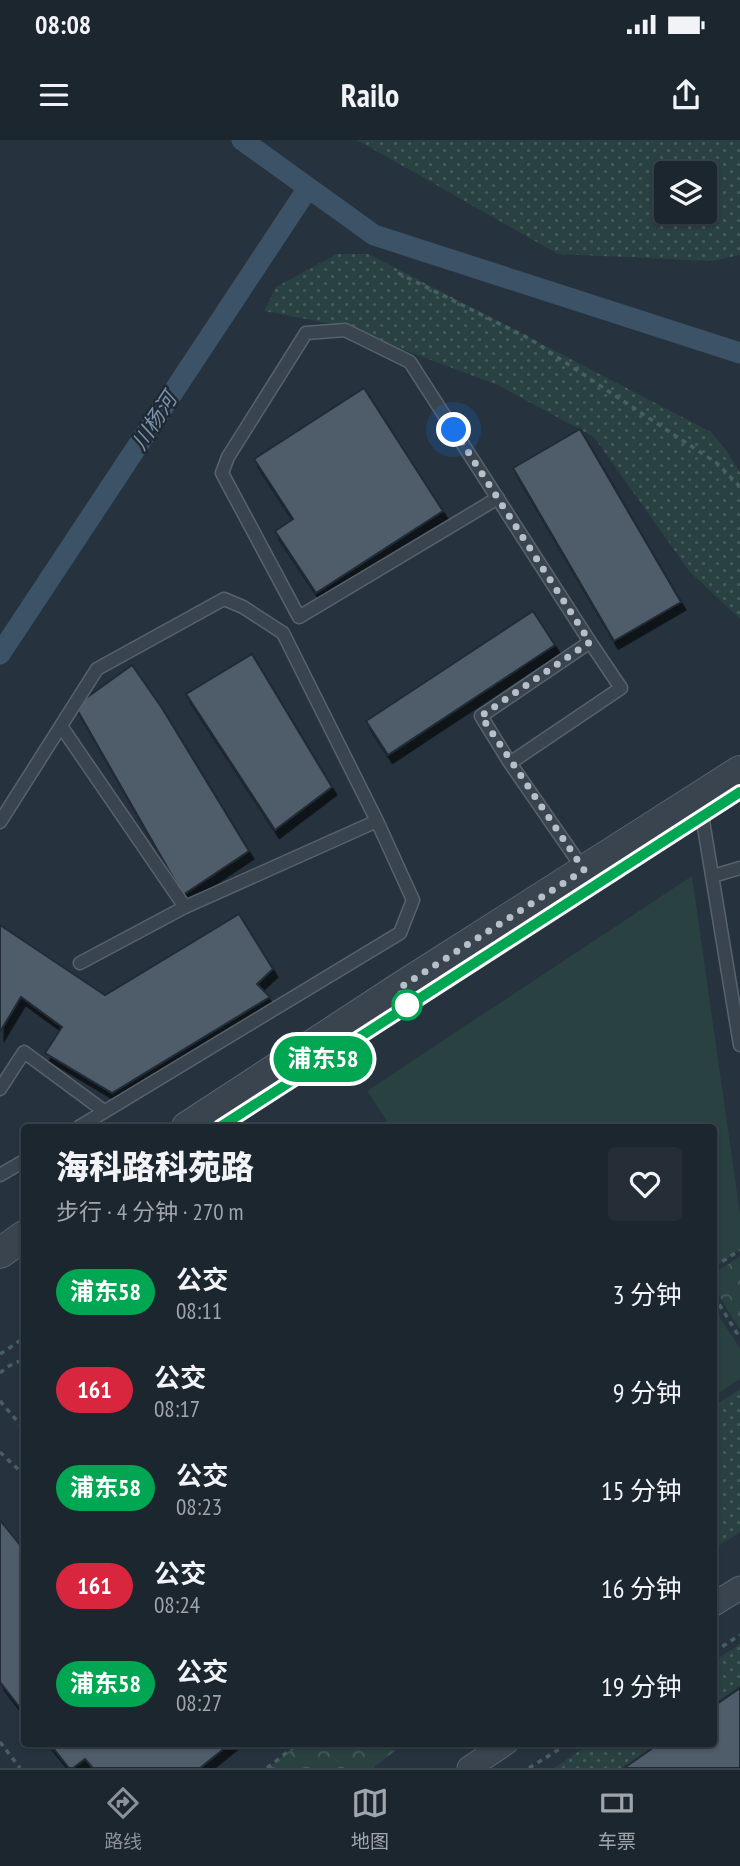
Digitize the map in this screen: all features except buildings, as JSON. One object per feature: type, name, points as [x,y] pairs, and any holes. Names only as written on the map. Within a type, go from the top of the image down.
[{"type":"street","points":[[192,1124],[740,771]]},
{"type":"street","points":[[225,1124],[740,792]]},
{"type":"street","points":[[0,1253],[21,1238]]},
{"type":"street","points":[[0,1275],[21,1260]]},
{"type":"street","points":[[717,1602],[740,1588]]},
{"type":"street","points":[[469,1768],[500,1747]]},
{"type":"lane","points":[[498,498],[299,617],[222,473],[228,457],[306,334],[345,330],[410,362],[621,688],[510,762]]},
{"type":"lane","points":[[0,822],[97,669],[224,598],[283,633],[377,821],[413,900],[400,933],[84,1124]]},
{"type":"lane","points":[[584,870],[481,716],[590,642]]},
{"type":"lane","points":[[61,726],[185,907]]},
{"type":"lane","points":[[702,815],[740,1045]]},
{"type":"lane","points":[[80,964],[185,907],[377,821]]},
{"type":"lane","points":[[713,876],[740,868]]},
{"type":"lane","points":[[0,1089],[24,1052],[104,1111]]},
{"type":"lane","points":[[0,1175],[21,1162]]},
{"type":"path","points":[[398,273],[530,339],[718,464],[740,487]]},
{"type":"path","points":[[717,1265],[740,1250]]},
{"type":"path","points":[[717,1301],[740,1338]]},
{"type":"path","points":[[0,1354],[21,1340]]},
{"type":"path","points":[[0,1373],[21,1360]]},
{"type":"path","points":[[0,1401],[21,1426]]},
{"type":"path","points":[[0,1452],[21,1471]]},
{"type":"path","points":[[717,1650],[740,1635]]},
{"type":"path","points":[[0,1742],[20,1768]]},
{"type":"path","points":[[267,1768],[294,1747]]},
{"type":"path","points":[[529,1768],[563,1747]]},
{"type":"green space","points":[[357,140],[740,140],[740,255],[712,261],[558,254]]},
{"type":"green space","points":[[337,254],[369,254],[711,432],[740,473],[740,619],[690,572],[594,437],[498,385],[337,325],[264,311],[276,287]]},
{"type":"green space","points":[[692,876],[740,1214],[740,1250],[717,1265],[717,1124],[389,1124],[367,1091]]},
{"type":"green space","points":[[740,1256],[740,1330],[717,1292],[717,1272]]},
{"type":"green space","points":[[717,1314],[740,1348],[740,1379],[717,1394]]},
{"type":"green space","points":[[740,1389],[740,1532],[717,1547],[717,1404]]},
{"type":"green space","points":[[740,1644],[740,1686],[717,1702],[717,1659]]},
{"type":"green space","points":[[294,1747],[400,1747],[373,1768],[268,1768]]},
{"type":"green space","points":[[585,1747],[652,1747],[623,1768],[554,1768]]},
{"type":"waterway","points":[[242,140],[374,235],[740,353]]},
{"type":"waterway","name":"川杨河","points":[[0,654],[308,188]]},
{"type":"bus line","name":"浦东58","points":[[225,1124],[740,792]]},
{"type":"route","points":[[407,1005],[398,989],[584,870],[481,716],[590,642],[454,430]]}]
